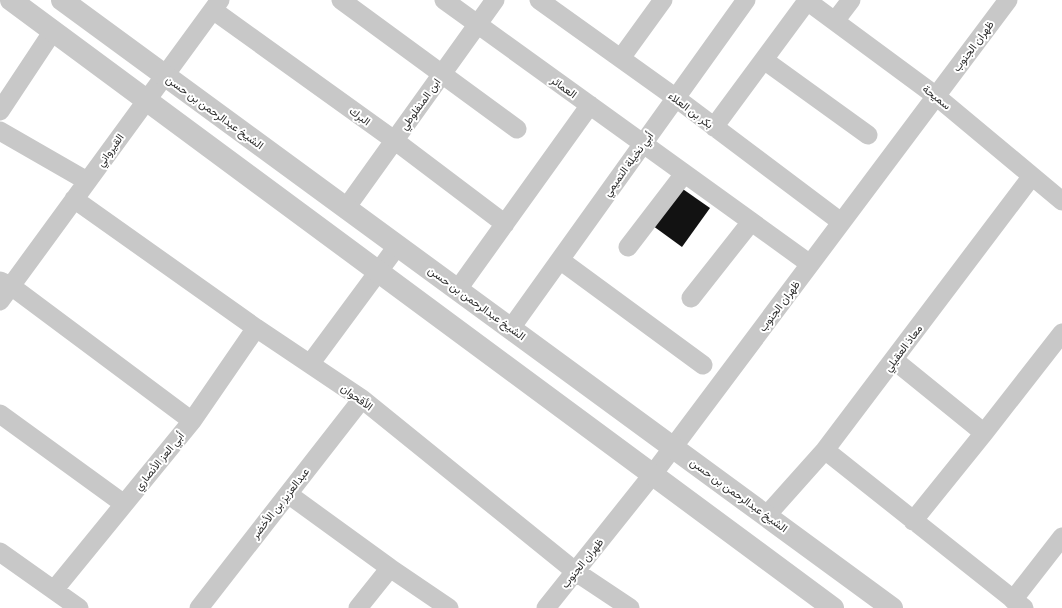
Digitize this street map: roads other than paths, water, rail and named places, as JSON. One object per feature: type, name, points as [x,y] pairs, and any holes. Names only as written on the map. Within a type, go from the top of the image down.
[{"type":"street","points":[[11,0],[833,608]]},
{"type":"street","name":"الشيخ عبدالرحمن بن حسن","points":[[62,0],[767,515],[887,605]]},
{"type":"street","points":[[341,0],[517,129]]},
{"type":"street","name":"العمائر","points":[[444,0],[810,264]]},
{"type":"street","name":"ابن المنفلوطي","points":[[346,208],[495,0]]},
{"type":"street","name":"بكر بن العلاء","points":[[539,0],[676,98],[842,222]]},
{"type":"street","points":[[620,58],[663,0]]},
{"type":"street","name":"أبي نخيلة التميمي","points":[[511,328],[746,0]]},
{"type":"street","points":[[835,21],[851,0]]},
{"type":"street","name":"ظهران الجنوب","points":[[546,608],[674,447],[1008,0]]},
{"type":"street","points":[[714,127],[807,1]]},
{"type":"street","name":"سميحة","points":[[807,1],[936,96],[1062,201]]},
{"type":"street","name":"القيرواني","points":[[4,289],[88,181],[216,5]]},
{"type":"street","name":"البرك","points":[[216,5],[505,224]]},
{"type":"street","points":[[0,111],[52,31]]},
{"type":"street","points":[[764,60],[868,135]]},
{"type":"street","points":[[458,289],[590,105]]},
{"type":"street","points":[[0,131],[88,181]]},
{"type":"street","points":[[628,247],[684,174]]},
{"type":"street","name":"معاذ العقيلي","points":[[767,515],[825,450],[1032,176]]},
{"type":"street","name":"الأقحوان","points":[[74,199],[256,328],[362,399],[576,572],[630,608]]},
{"type":"street","points":[[691,298],[751,222]]},
{"type":"street","points":[[310,364],[398,245]]},
{"type":"street","points":[[560,260],[703,365]]},
{"type":"street","points":[[4,289],[192,421]]},
{"type":"street","name":"أبي العز الأنصاري","points":[[54,590],[192,421],[256,328]]},
{"type":"street","points":[[913,521],[1062,333]]},
{"type":"street","points":[[894,360],[984,433]]},
{"type":"street","name":"عبدالعزيز بن الأخضر","points":[[199,608],[362,399]]},
{"type":"street","points":[[0,414],[124,504]]},
{"type":"street","points":[[825,450],[1018,604],[1062,537]]},
{"type":"street","points":[[288,494],[390,568],[449,608]]},
{"type":"street","points":[[0,552],[79,608]]},
{"type":"street","points":[[358,608],[390,568]]}]
